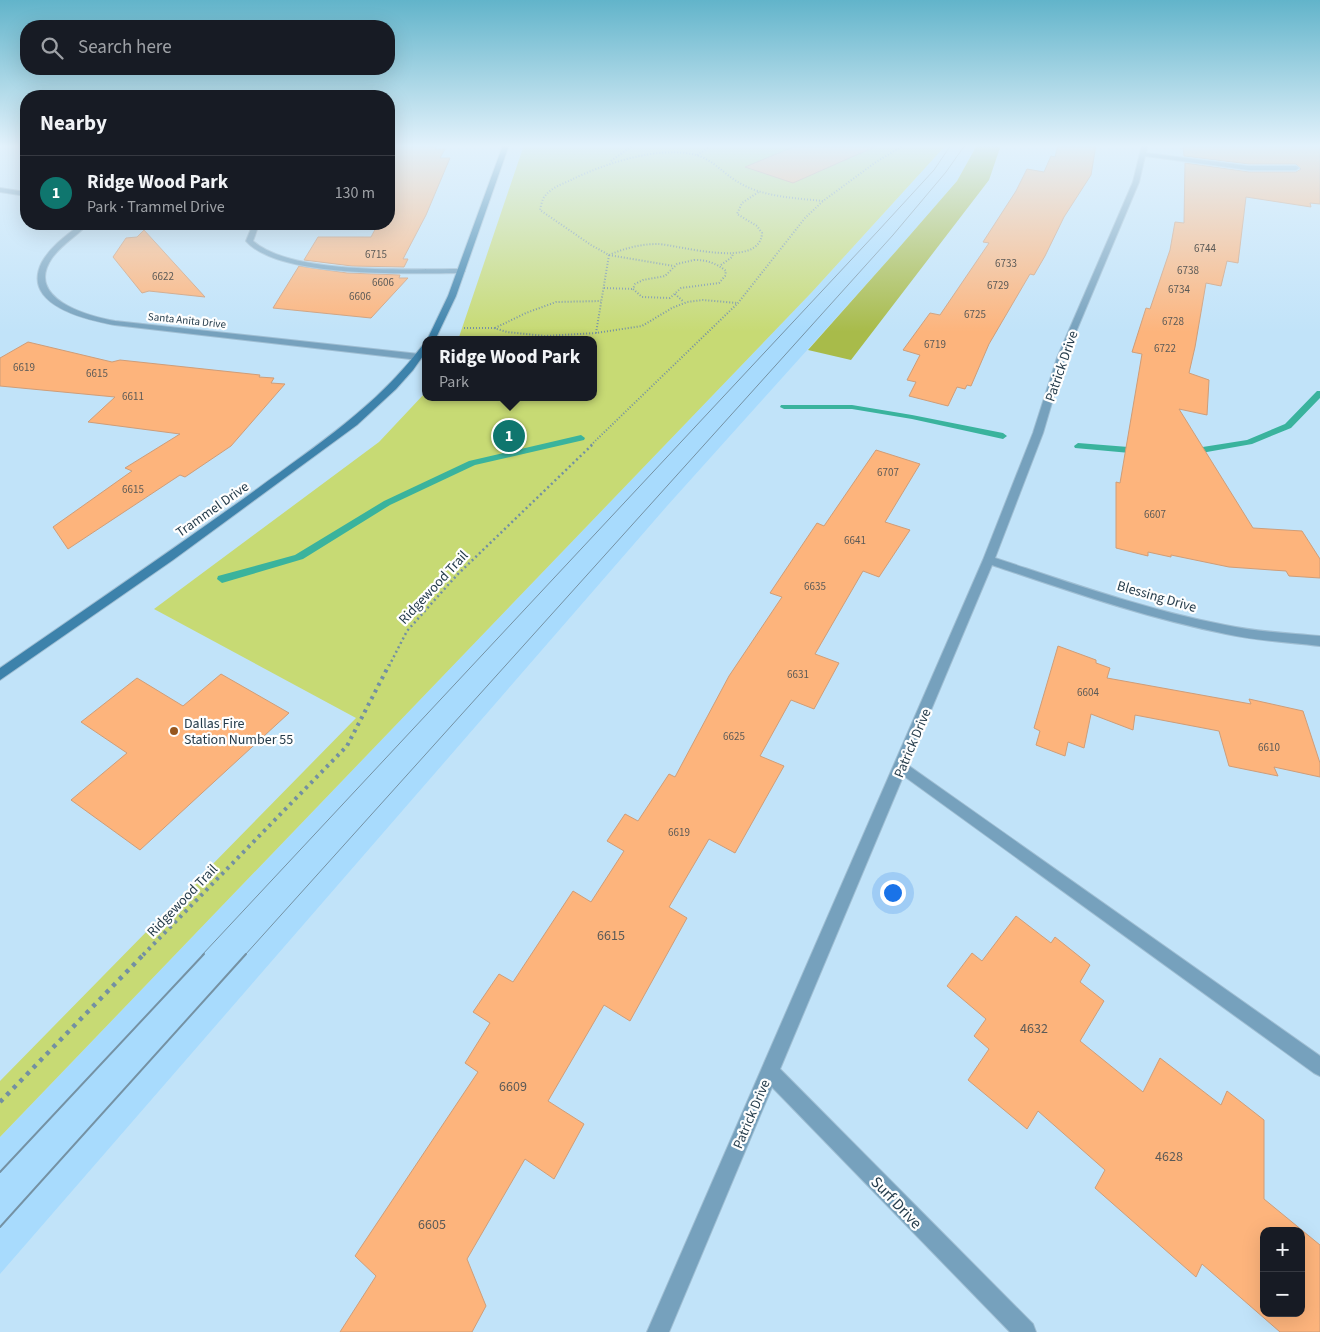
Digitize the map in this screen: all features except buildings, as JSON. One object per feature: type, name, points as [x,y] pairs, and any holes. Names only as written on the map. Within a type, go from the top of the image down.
[{"type":"street","points":[[433,336],[452,296],[484,207]]},
{"type":"street","name":"Patrick Drive","points":[[658,1332],[902,767],[989,560],[1038,433],[1061,358],[1125,207]]},
{"type":"street","name":"Santa Anita Drive","points":[[78,230],[55,249],[45,264],[42,280],[46,293],[61,306],[83,317],[115,323],[422,352]]},
{"type":"street","points":[[254,230],[249,241],[258,250],[329,269],[461,271]]},
{"type":"street","name":"Trammel Drive","points":[[0,675],[338,435],[387,392],[422,352]]},
{"type":"street","name":"Blessing Drive","points":[[989,560],[1069,586],[1218,628],[1320,641]]},
{"type":"street","points":[[902,767],[1320,1067]]},
{"type":"street","name":"Surf Drive","points":[[770,1072],[1025,1332]]},
{"type":"path","points":[[541,207],[540,210],[563,224],[596,249],[608,255],[675,266]]},
{"type":"path","points":[[608,255],[636,246],[657,244],[679,245],[710,253],[733,253],[750,248],[760,241],[761,231],[737,214],[739,207]]},
{"type":"path","name":"Ridgewood Trail","points":[[0,1102],[348,746],[407,631],[457,575],[738,303],[805,218],[816,207]]},
{"type":"path","points":[[720,265],[732,257],[733,253]]},
{"type":"path","points":[[596,333],[608,255]]},
{"type":"path","points":[[604,288],[633,289],[642,297],[652,299],[670,298],[681,288],[719,283],[725,276],[726,271],[720,265],[702,260],[681,262],[670,269],[665,276],[643,280],[635,284],[633,289]]},
{"type":"path","points":[[675,294],[684,302]]},
{"type":"path","points":[[461,328],[494,328],[525,335],[596,333],[630,328],[653,322],[669,309],[684,302],[712,300],[738,303]]},
{"type":"path","points":[[494,328],[556,302],[601,301]]},
{"type":"shaded area","points":[[889,207],[934,207],[667,506],[0,1274],[0,1137],[812,292]]},
{"type":"green space","points":[[503,207],[889,207],[812,292],[0,1137],[0,1081],[356,718],[154,609],[379,442],[422,396],[422,401],[597,401],[597,336],[459,336]]},
{"type":"green space","points":[[934,207],[968,207],[851,360],[808,350]]},
{"type":"waterway","points":[[1190,452],[1249,442],[1288,426],[1320,393]]},
{"type":"waterway","points":[[784,407],[852,407],[1003,436]]},
{"type":"waterway","points":[[222,579],[299,557],[387,503],[472,463],[581,438]]},
{"type":"waterway","points":[[1078,446],[1141,451]]},
{"type":"tram line","points":[[202,955],[900,207]]},
{"type":"tram line","points":[[245,955],[916,207]]},
{"type":"tram line","points":[[0,1172],[204,954]]},
{"type":"tram line","points":[[0,1227],[246,954]]},
{"type":"place","name":"Ridge Wood Park","points":[[509,436]]},
{"type":"place","name":"Dallas Fire Station Number 55","points":[[174,731]]}]
